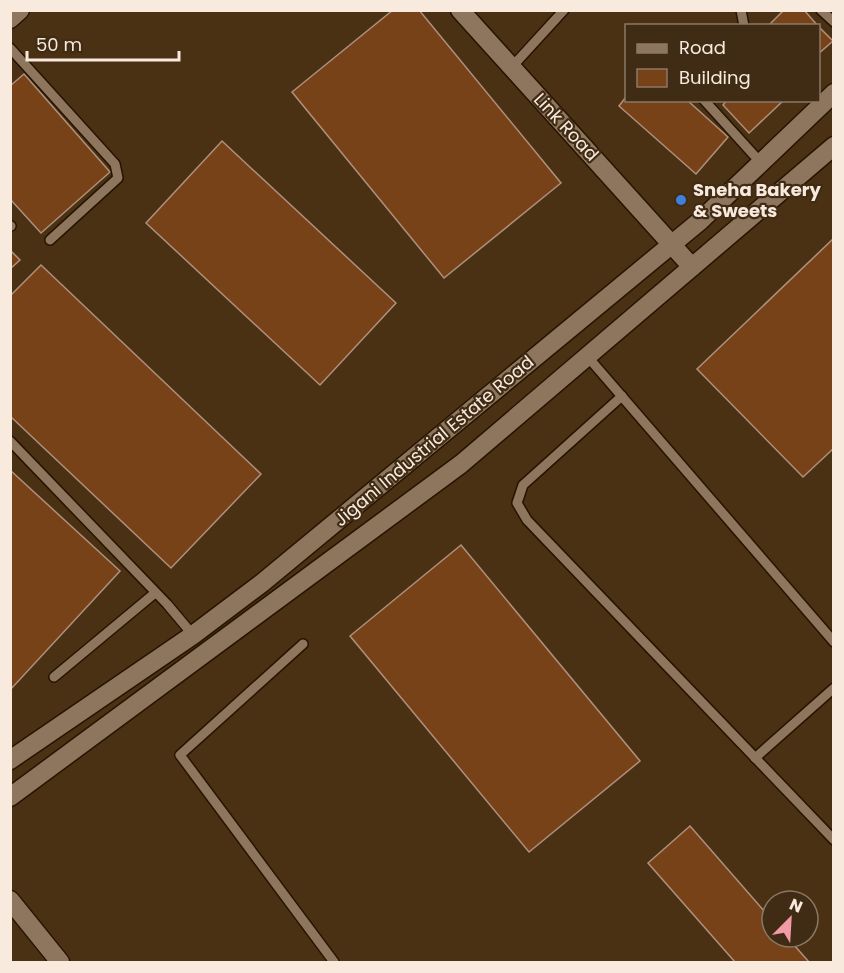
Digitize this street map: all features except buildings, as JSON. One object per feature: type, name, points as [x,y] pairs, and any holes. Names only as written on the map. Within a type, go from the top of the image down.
[{"type":"main road","points":[[10,19],[20,10]]},
{"type":"main road","name":"Link Road","points":[[460,10],[692,267]]},
{"type":"main road","name":"Jigani Industrial Estate Road","points":[[820,101],[834,93]]},
{"type":"main road","name":"Jigani Industrial Estate Road","points":[[10,760],[193,635],[262,583],[700,221],[761,162],[814,104]]},
{"type":"main road","name":"Jigani Industrial Estate Road","points":[[10,797],[461,464],[834,146]]},
{"type":"main road","points":[[10,900],[60,963]]},
{"type":"lane","points":[[511,68],[564,10]]},
{"type":"lane","points":[[821,10],[834,22]]},
{"type":"lane","points":[[10,48],[115,164],[118,178],[50,240]]},
{"type":"lane","points":[[706,102],[761,162]]},
{"type":"lane","points":[[587,356],[834,642]]},
{"type":"lane","points":[[622,396],[523,485],[517,503],[527,520],[834,840]]},
{"type":"lane","points":[[10,441],[193,635]]},
{"type":"lane","points":[[54,677],[155,593]]},
{"type":"lane","points":[[303,644],[180,755],[334,963]]},
{"type":"lane","points":[[755,758],[834,688]]},
{"type":"shaded area","points":[[11,11],[833,11],[833,962],[11,962]]},
{"type":"place","name":"Sneha Bakery & Sweets","points":[[681,200]]}]
